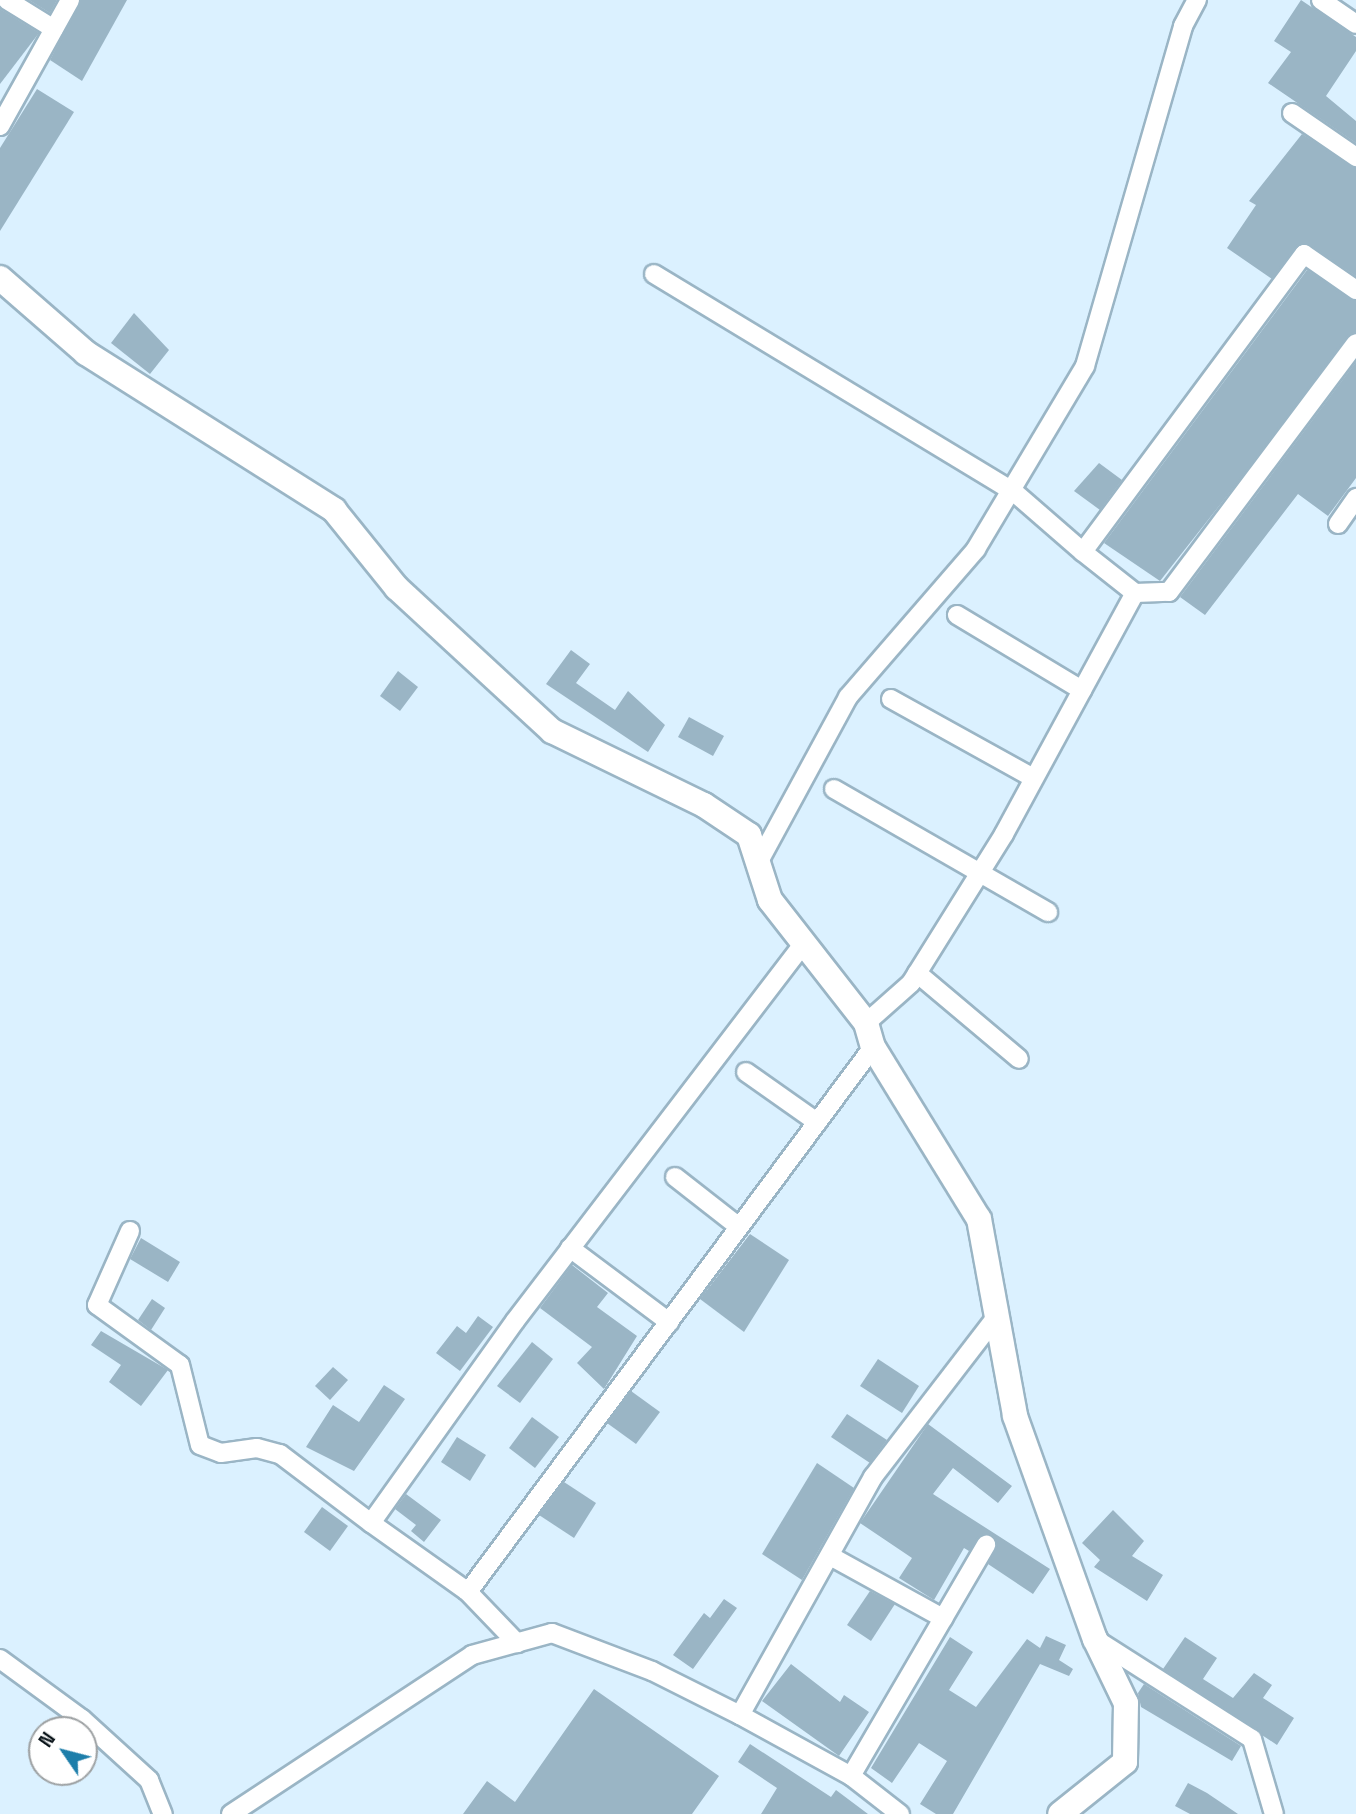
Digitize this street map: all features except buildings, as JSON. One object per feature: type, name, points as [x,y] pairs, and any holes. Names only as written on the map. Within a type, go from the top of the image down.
[{"type":"street","points":[[7,0],[54,29]]},
{"type":"street","points":[[2,118],[70,0]]},
{"type":"street","points":[[758,863],[848,697],[976,550],[1014,492],[1085,366],[1183,26],[1196,0]]},
{"type":"street","points":[[1321,0],[1356,24]]},
{"type":"street","points":[[1292,113],[1356,157]]},
{"type":"street","points":[[1083,552],[1304,254],[1356,290]]},
{"type":"street","points":[[654,275],[1014,492],[1135,593],[1169,592],[1356,343]]},
{"type":"street","points":[[0,278],[86,354],[334,510],[397,588],[552,731],[704,805],[749,835],[770,900],[802,946],[866,1023],[873,1047],[979,1219],[1015,1416],[1094,1639],[1126,1703],[1129,1753],[1112,1778],[1060,1814]]},
{"type":"street","points":[[1338,524],[1356,498]]},
{"type":"street","points":[[866,1023],[917,973],[980,873],[1135,593]]},
{"type":"street","points":[[957,615],[1082,690]]},
{"type":"street","points":[[891,699],[1032,778]]},
{"type":"street","points":[[834,789],[1048,912]]},
{"type":"street","points":[[371,1523],[570,1248],[802,946]]},
{"type":"street","points":[[917,973],[1019,1059]]},
{"type":"street","points":[[468,1592],[873,1047]]},
{"type":"street","points":[[746,1072],[817,1122]]},
{"type":"street","points":[[674,1177],[739,1227]]},
{"type":"street","points":[[130,1231],[97,1305],[180,1365],[200,1444],[221,1452],[257,1448],[280,1454],[468,1592],[517,1643]]},
{"type":"street","points":[[570,1248],[669,1322]]},
{"type":"street","points":[[740,1715],[832,1557],[873,1477],[997,1316]]},
{"type":"street","points":[[851,1776],[986,1545]]},
{"type":"street","points":[[832,1557],[943,1618]]},
{"type":"street","points":[[231,1814],[472,1655],[552,1633],[652,1671],[740,1715],[851,1776],[888,1810]]},
{"type":"street","points":[[1094,1639],[1252,1739],[1275,1814]]},
{"type":"street","points":[[0,1659],[82,1719],[149,1780],[163,1814]]}]
